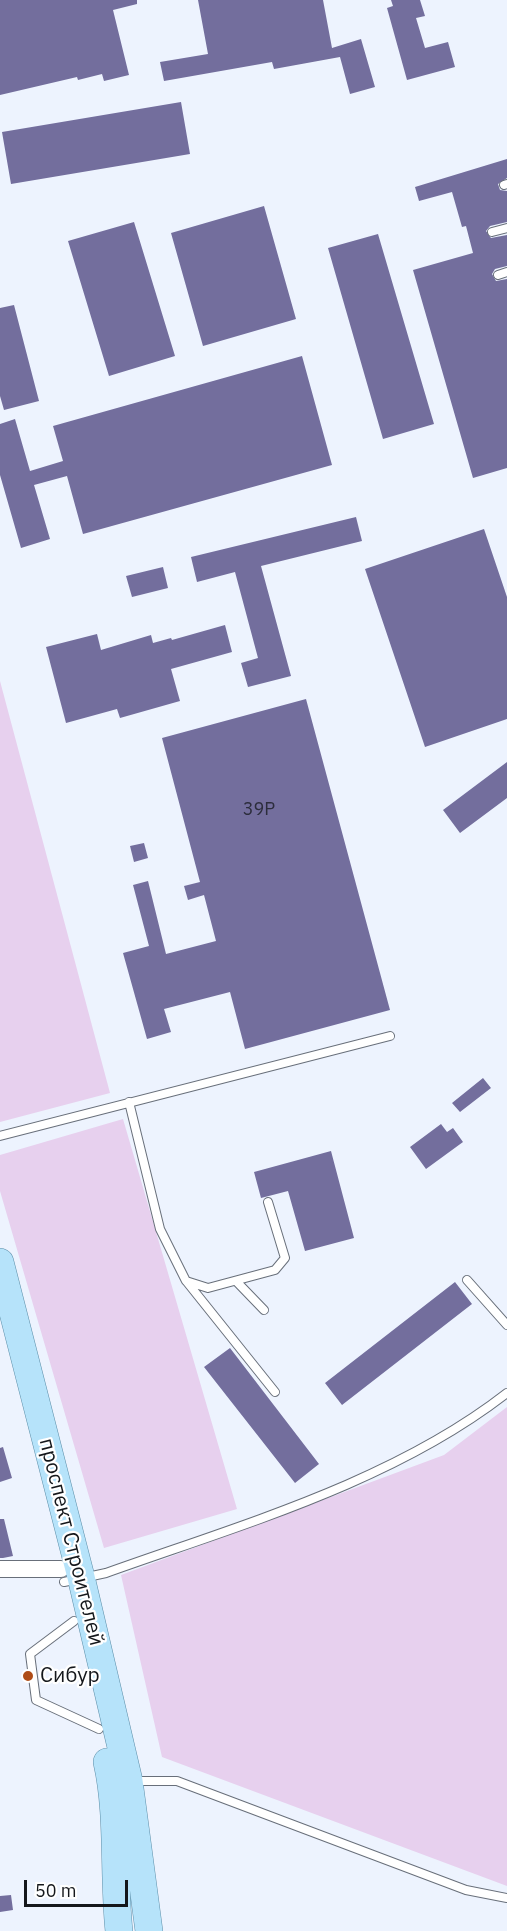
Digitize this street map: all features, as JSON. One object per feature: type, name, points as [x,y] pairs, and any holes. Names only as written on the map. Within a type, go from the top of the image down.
[{"type":"main road","name":"проспект Строителей","points":[[0,1262],[69,1576],[74,1621],[99,1729],[121,1783],[114,1885],[118,1931]]},
{"type":"main road","name":"проспект Строителей","points":[[0,1327],[69,1576],[121,1783],[145,1882],[149,1931]]},
{"type":"street","points":[[0,1569],[69,1576]]},
{"type":"street","points":[[114,1885],[145,1882]]},
{"type":"lane","points":[[492,232],[507,228]]},
{"type":"lane","points":[[0,1136],[390,1036]]},
{"type":"lane","points":[[129,1102],[160,1229],[186,1281],[275,1392]]},
{"type":"lane","points":[[186,1281],[208,1288],[275,1270],[285,1258],[268,1202]]},
{"type":"lane","points":[[467,1280],[507,1325]]},
{"type":"lane","points":[[236,1281],[264,1310]]},
{"type":"lane","points":[[69,1576],[106,1573],[348,1482],[455,1430],[507,1393]]},
{"type":"lane","points":[[74,1621],[30,1654],[36,1700],[99,1729]]},
{"type":"lane","points":[[121,1783],[177,1781],[466,1890],[507,1898]]},
{"type":"shaded area","points":[[0,681],[110,1093],[0,1122]]},
{"type":"shaded area","points":[[123,1119],[237,1509],[104,1548],[0,1191],[0,1155]]},
{"type":"shaded area","points":[[507,1407],[507,1886],[162,1757],[121,1575],[444,1455]]},
{"type":"building","points":[[0,0],[137,0],[137,4],[113,10],[129,75],[104,81],[102,74],[78,80],[77,77],[0,95]]},
{"type":"building","points":[[198,0],[323,0],[332,48],[361,39],[375,87],[350,94],[340,57],[274,69],[272,62],[164,81],[160,62],[208,54]]},
{"type":"building","points":[[391,0],[420,0],[425,16],[416,18],[425,48],[448,42],[455,67],[407,80],[387,8],[393,6]]},
{"type":"building","points":[[181,102],[190,154],[11,184],[2,132]]},
{"type":"building","points":[[507,159],[507,178],[498,184],[500,190],[507,191],[507,222],[490,226],[486,231],[491,238],[507,235],[507,266],[495,269],[492,274],[496,281],[507,279],[507,468],[473,478],[413,270],[473,253],[466,226],[462,227],[452,192],[419,201],[415,187]]},
{"type":"building","points":[[264,206],[296,319],[203,346],[171,233]]},
{"type":"building","points":[[134,222],[175,356],[109,376],[68,241]]},
{"type":"building","points":[[378,234],[434,424],[383,439],[328,248]]},
{"type":"building","points":[[14,305],[39,401],[4,410],[0,396],[0,308]]},
{"type":"building","points":[[302,356],[332,465],[83,534],[67,476],[34,485],[50,539],[21,548],[0,475],[0,424],[15,419],[30,471],[63,461],[53,426]]},
{"type":"building","points":[[356,517],[362,541],[261,566],[291,676],[248,687],[241,663],[258,658],[235,572],[197,582],[191,557]]},
{"type":"building","points":[[484,529],[507,597],[507,719],[425,747],[365,569]]},
{"type":"building","points":[[163,567],[168,588],[132,597],[126,576]]},
{"type":"building","points":[[225,625],[232,652],[171,669],[180,701],[120,718],[117,709],[66,723],[46,647],[97,634],[101,650],[151,635],[153,643]]},
{"type":"building","points":[[306,699],[390,1010],[245,1049],[230,992],[164,1009],[171,1032],[147,1039],[123,953],[149,946],[133,885],[148,881],[166,954],[216,941],[204,895],[188,900],[184,886],[200,882],[162,738]]},
{"type":"building","points":[[507,762],[507,798],[460,833],[443,810]]},
{"type":"building","points":[[144,843],[148,858],[134,862],[130,846]]},
{"type":"building","points":[[483,1078],[491,1088],[460,1112],[452,1103]]},
{"type":"building","points":[[441,1124],[447,1132],[453,1128],[463,1142],[426,1169],[410,1147]]},
{"type":"building","points":[[331,1151],[354,1238],[305,1251],[288,1191],[261,1198],[254,1172]]},
{"type":"building","points":[[455,1282],[472,1304],[342,1405],[325,1383]]},
{"type":"building","points":[[230,1348],[319,1464],[295,1483],[204,1367]]},
{"type":"building","points":[[3,1447],[12,1478],[0,1482],[0,1448]]},
{"type":"building","points":[[0,1519],[4,1519],[13,1556],[0,1558]]},
{"type":"building","points":[[11,1895],[13,1910],[0,1912],[0,1896]]},
{"type":"place","name":"Сибур","points":[[28,1676]]}]
